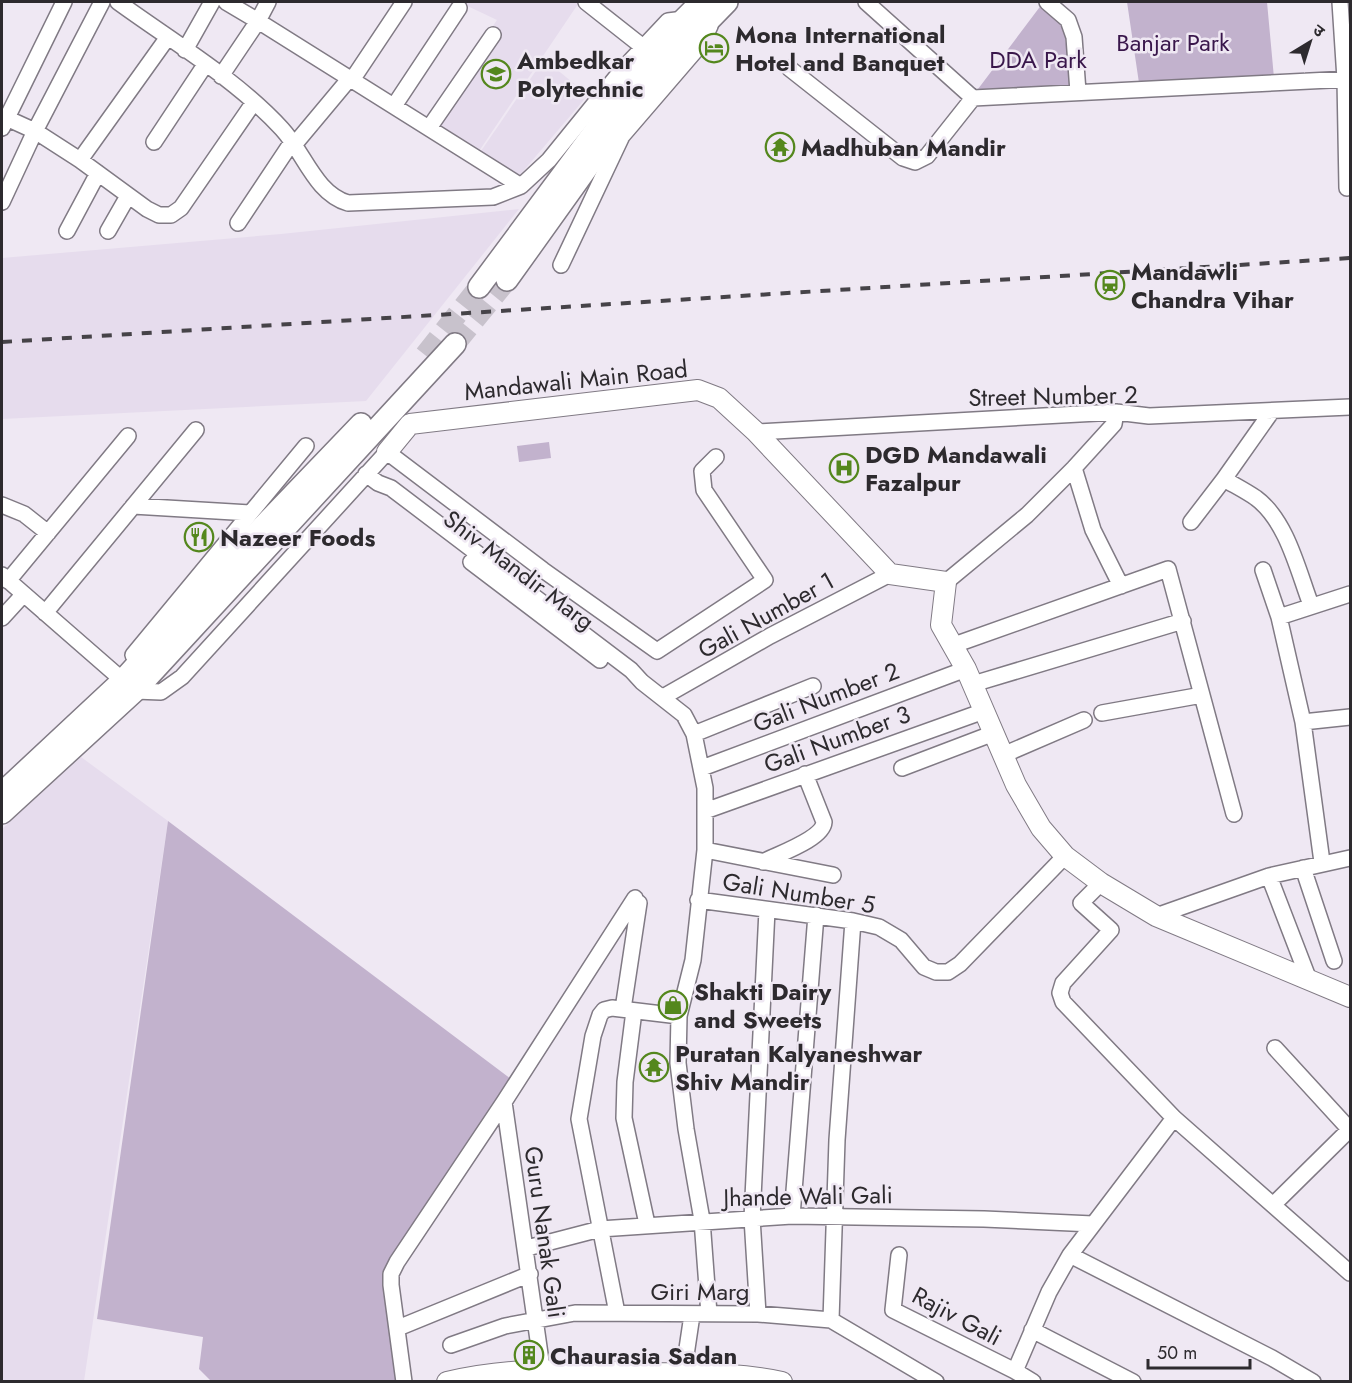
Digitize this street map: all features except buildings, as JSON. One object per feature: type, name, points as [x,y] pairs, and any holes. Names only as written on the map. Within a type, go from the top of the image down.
[{"type":"main road","points":[[479,287],[609,112],[684,19],[716,4]]},
{"type":"main road","points":[[507,280],[625,115],[687,43],[716,4]]},
{"type":"main road","points":[[2,813],[124,682],[455,344]]},
{"type":"main road","points":[[2,792],[124,682],[242,548],[425,355]]},
{"type":"street","points":[[64,2],[3,121],[35,130],[128,196],[159,215],[171,215],[176,212],[254,102]]},
{"type":"street","points":[[2,202],[35,130],[102,2]]},
{"type":"street","points":[[118,2],[254,102],[293,144],[323,188],[334,199],[348,204],[493,198],[521,186],[549,160],[643,47],[668,21],[684,19]]},
{"type":"street","points":[[184,50],[212,2]]},
{"type":"street","points":[[226,2],[521,186]]},
{"type":"street","points":[[221,76],[268,2]]},
{"type":"street","points":[[238,223],[293,144],[351,79],[404,2]]},
{"type":"street","points":[[586,2],[643,47]]},
{"type":"street","points":[[866,2],[973,98],[1348,79]]},
{"type":"street","points":[[1047,2],[1068,20],[1074,37],[1078,92]]},
{"type":"street","points":[[1340,2],[1348,79],[1347,188]]},
{"type":"street","points":[[561,265],[622,136],[702,43],[716,4]]},
{"type":"street","points":[[394,106],[459,8]]},
{"type":"street","points":[[429,128],[493,35]]},
{"type":"street","points":[[80,160],[168,38]]},
{"type":"street","points":[[154,142],[205,64]]},
{"type":"street","points":[[789,68],[903,158],[915,162],[927,156],[973,98]]},
{"type":"street","points":[[67,231],[98,173]]},
{"type":"street","points":[[108,231],[128,196]]},
{"type":"street","name":"Mandawali Main Road","points":[[387,452],[410,424],[698,390],[719,398],[756,432],[890,574]]},
{"type":"street","name":"Street Number 2","points":[[756,432],[1116,412],[1149,416],[1350,407]]},
{"type":"street","points":[[1191,522],[1272,411]]},
{"type":"street","points":[[1116,412],[1114,424],[1074,468],[1027,515],[946,582],[941,625],[970,676],[1016,785],[1041,828],[1065,856],[1101,883],[1156,916],[1350,997]]},
{"type":"street","points":[[45,614],[195,430]]},
{"type":"street","points":[[128,436],[48,533],[5,578],[124,682],[161,692],[182,676],[372,478],[387,452],[543,570],[657,651],[765,580],[704,490],[702,471],[716,458]]},
{"type":"street","points":[[124,682],[250,513],[306,446]]},
{"type":"street","points":[[1074,468],[1093,530],[1121,586]]},
{"type":"street","name":"Shiv Mandir Marg","points":[[372,478],[384,494],[523,596],[626,679],[642,682],[663,697],[684,716],[694,734],[702,768],[705,850],[693,960],[679,1016],[679,1074],[702,1220],[709,1314]]},
{"type":"street","points":[[1224,479],[1256,498],[1273,516],[1285,538],[1311,606]]},
{"type":"street","points":[[2,505],[24,514],[48,533]]},
{"type":"street","points":[[133,506],[250,513]]},
{"type":"street","points":[[954,645],[1168,569],[1234,814]]},
{"type":"street","points":[[523,596],[543,570]]},
{"type":"street","points":[[1263,570],[1279,617],[1303,722],[1322,862]]},
{"type":"street","points":[[890,574],[946,582]]},
{"type":"street","name":"Gali Number 1","points":[[663,697],[770,636],[890,574]]},
{"type":"street","points":[[1279,617],[1350,594]]},
{"type":"street","points":[[2,618],[23,595]]},
{"type":"street","name":"Gali Number 2","points":[[702,768],[970,676],[1182,621]]},
{"type":"street","points":[[694,734],[813,686]]},
{"type":"street","points":[[1102,713],[1202,695]]},
{"type":"street","name":"Gali Number 3","points":[[705,810],[984,711]]},
{"type":"street","points":[[1303,722],[1350,717]]},
{"type":"street","points":[[1003,754],[1084,720]]},
{"type":"street","points":[[902,768],[994,733]]},
{"type":"street","points":[[763,862],[816,836],[824,828],[824,822],[805,774]]},
{"type":"street","points":[[705,850],[833,875]]},
{"type":"street","name":"Gali Number 5","points":[[698,900],[816,915],[879,927],[901,940],[924,967],[936,972],[948,972],[960,964],[1065,856]]},
{"type":"street","points":[[1156,916],[1269,876],[1322,862],[1350,858]]},
{"type":"street","points":[[1302,868],[1334,961]]},
{"type":"street","points":[[1269,876],[1309,980]]},
{"type":"street","points":[[1101,883],[1081,903],[1111,930],[1063,982],[1060,993],[1063,1002],[1174,1118],[1350,1273]]},
{"type":"street","points":[[404,1382],[391,1285],[396,1262],[637,900],[628,1010],[624,1118],[647,1224]]},
{"type":"street","points":[[758,1314],[752,1218],[767,910]]},
{"type":"street","points":[[792,1216],[816,915]]},
{"type":"street","points":[[831,1320],[839,1100],[853,921]]},
{"type":"street","points":[[618,1313],[583,1145],[579,1119],[581,1095],[600,1015],[604,1010],[612,1008],[679,1016]]},
{"type":"street","points":[[1274,1204],[1350,1129],[1275,1048]]},
{"type":"street","name":"Guru Nanak Gali","points":[[504,1102],[527,1248],[542,1368]]},
{"type":"street","points":[[1025,1378],[1032,1330],[1049,1292],[1070,1256],[1174,1118]]},
{"type":"street","name":"Jhande Wali Gali","points":[[527,1248],[600,1229],[702,1220],[792,1216],[836,1215],[1093,1224]]},
{"type":"street","name":"Rajiv Gali","points":[[899,1255],[893,1310],[1025,1378]]},
{"type":"street","points":[[1070,1256],[1272,1358],[1313,1382]]},
{"type":"street","points":[[398,1328],[530,1274]]},
{"type":"street","name":"Giri Marg","points":[[451,1345],[504,1326],[575,1314],[758,1314],[831,1320],[936,1382]]},
{"type":"street","points":[[682,1377],[692,1315]]},
{"type":"street","points":[[1032,1330],[1133,1382]]},
{"type":"street","points":[[447,1382],[492,1372],[542,1368],[682,1377],[740,1374],[782,1382]]},
{"type":"shaded area","name":"Ambedkar Polytechnic","points":[[459,2],[575,2],[578,4],[471,163],[424,129],[497,20]]},
{"type":"shaded area","points":[[544,59],[588,95],[519,176],[481,151]]},
{"type":"shaded area","points":[[519,209],[366,401],[2,419],[2,258],[281,234]]},
{"type":"shaded area","points":[[81,757],[168,821],[84,1381],[2,1381],[2,829]]},
{"type":"green space","name":"Banjar Park","points":[[1127,2],[1267,2],[1274,78],[1139,83]]},
{"type":"green space","name":"DDA Park","points":[[1042,4],[1063,22],[1072,88],[975,93]]},
{"type":"green space","points":[[549,442],[551,458],[519,462],[517,446]]},
{"type":"green space","points":[[168,821],[511,1079],[382,1273],[401,1381],[211,1381],[199,1369],[203,1337],[97,1319]]},
{"type":"tunnel","points":[[455,344],[507,280]]},
{"type":"tunnel","points":[[425,355],[479,287]]},
{"type":"railway","points":[[2,342],[1350,258]]},
{"type":"place","name":"Mona International Hotel and Banquet","points":[[714,48]]},
{"type":"place","name":"Ambedkar Polytechnic","points":[[496,74]]},
{"type":"place","name":"Madhuban Mandir","points":[[780,147]]},
{"type":"place","name":"Mandawli Chandra Vihar","points":[[1110,285]]},
{"type":"place","name":"DGD Mandawali Fazalpur","points":[[844,468]]},
{"type":"place","name":"Nazeer Foods","points":[[199,537]]},
{"type":"place","name":"Shakti Dairy and Sweets","points":[[673,1005]]},
{"type":"place","name":"Puratan Kalyaneshwar Shiv Mandir","points":[[654,1067]]},
{"type":"place","name":"Chaurasia Sadan","points":[[529,1355]]}]
